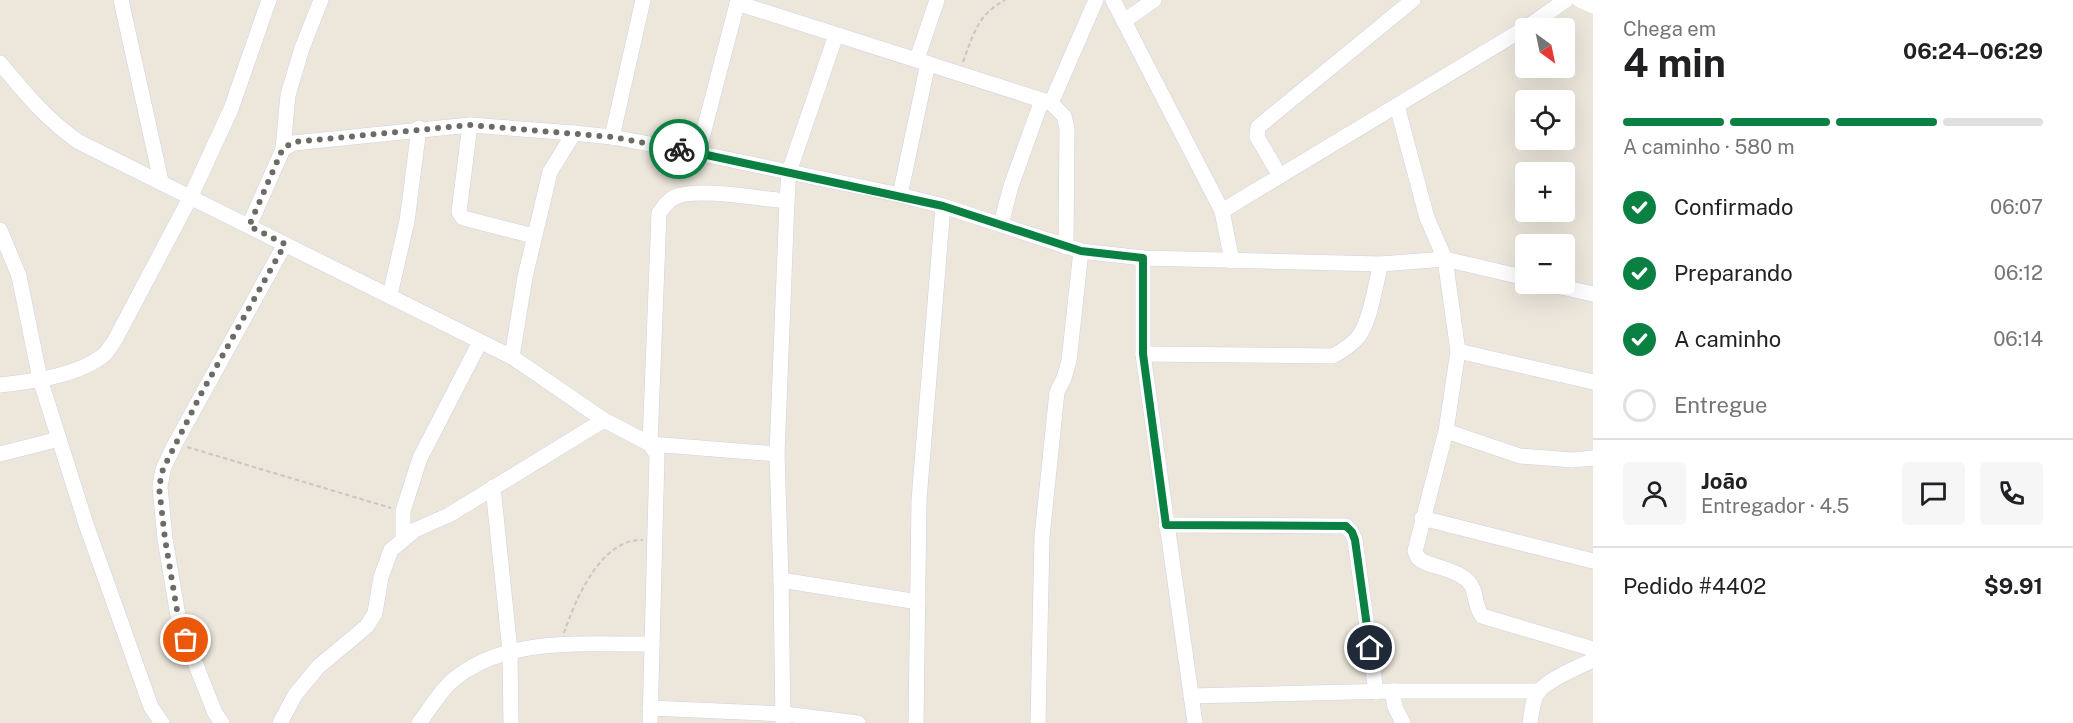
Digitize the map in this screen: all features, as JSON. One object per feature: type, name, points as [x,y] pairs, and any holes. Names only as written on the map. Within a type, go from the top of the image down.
[{"type":"street","points":[[121,0],[161,181]]},
{"type":"street","points":[[0,385],[40,380],[95,360],[107,352],[190,198],[231,109],[269,0]]},
{"type":"street","points":[[249,226],[283,148],[288,95],[302,48],[321,0]]},
{"type":"street","points":[[612,137],[643,0]]},
{"type":"street","points":[[900,195],[923,61],[937,0]]},
{"type":"street","points":[[1001,224],[1011,186],[1046,102],[1096,0]]},
{"type":"street","points":[[1113,0],[1222,211],[1232,261]]},
{"type":"street","points":[[1124,21],[1154,0]]},
{"type":"street","points":[[1280,176],[1257,137],[1258,127],[1413,0]]},
{"type":"street","points":[[1222,211],[1527,27],[1566,0]]},
{"type":"street","points":[[1579,0],[1593,6]]},
{"type":"street","points":[[698,153],[737,2],[1046,102],[1064,116],[1067,129],[1066,246]]},
{"type":"street","points":[[783,719],[782,580],[777,454],[789,172],[836,35]]},
{"type":"street","points":[[0,63],[36,106],[58,127],[79,142],[512,357],[604,420],[650,444],[777,454]]},
{"type":"street","points":[[1397,106],[1427,218],[1444,259],[1458,351],[1446,431],[1415,552],[1418,558],[1470,582],[1482,616],[1593,649]]},
{"type":"street","points":[[283,148],[294,142],[419,128],[470,125],[574,133],[612,137],[698,153],[900,195],[943,206],[1081,251],[1143,258],[1232,261],[1381,264],[1444,259],[1515,275]]},
{"type":"street","points":[[470,125],[459,212],[463,218],[534,236]]},
{"type":"street","points":[[390,295],[407,221],[419,128]]},
{"type":"street","points":[[512,357],[534,236],[550,172],[574,133]]},
{"type":"street","points":[[787,201],[694,192],[675,197],[666,203],[659,213],[650,444],[657,455],[650,715],[858,723]]},
{"type":"street","points":[[916,723],[919,500],[943,206]]},
{"type":"street","points":[[0,230],[19,276],[40,380],[86,524],[151,707],[162,723]]},
{"type":"street","points":[[222,723],[214,713],[179,622],[159,487],[163,469],[175,444],[285,244]]},
{"type":"street","points":[[1038,723],[1042,537],[1057,392],[1069,361],[1081,251]]},
{"type":"street","points":[[1143,258],[1143,354],[1195,723]]},
{"type":"street","points":[[1143,354],[1333,356],[1348,347],[1359,336],[1366,321],[1381,264]]},
{"type":"street","points":[[1575,290],[1593,294]]},
{"type":"street","points":[[403,539],[403,511],[420,458],[480,342]]},
{"type":"street","points":[[1458,351],[1593,382]]},
{"type":"street","points":[[280,723],[295,695],[318,667],[367,626],[375,613],[381,577],[391,550],[415,530],[450,515],[493,486],[604,420]]},
{"type":"street","points":[[1446,431],[1520,456],[1572,460],[1593,458]]},
{"type":"street","points":[[0,454],[59,439]]},
{"type":"street","points":[[493,486],[510,651],[511,723]]},
{"type":"street","points":[[1422,518],[1593,561]]},
{"type":"street","points":[[1166,525],[1346,526],[1352,532],[1355,540],[1376,692]]},
{"type":"street","points":[[782,580],[918,602]]},
{"type":"street","points":[[419,723],[453,680],[484,661],[510,651],[561,645],[652,644]]},
{"type":"street","points":[[1530,723],[1534,701],[1539,691],[1566,673],[1593,660]]},
{"type":"street","points":[[1191,696],[1392,691],[1539,691]]},
{"type":"street","points":[[1392,691],[1395,707],[1403,723]]},
{"type":"path","points":[[958,74],[982,17],[1005,0]]},
{"type":"path","points":[[175,444],[403,511]]},
{"type":"path","points":[[561,645],[572,608],[588,577],[611,552],[624,544],[636,540],[654,541]]},
{"type":"way so far","points":[[186,640],[179,622],[159,487],[163,469],[201,394],[285,244],[249,226],[283,148],[294,142],[419,128],[470,125],[612,137],[679,149]]},
{"type":"route","points":[[679,149],[900,195],[943,206],[1081,251],[1143,258],[1143,354],[1166,525],[1346,526],[1352,532],[1355,540],[1370,648]]}]
